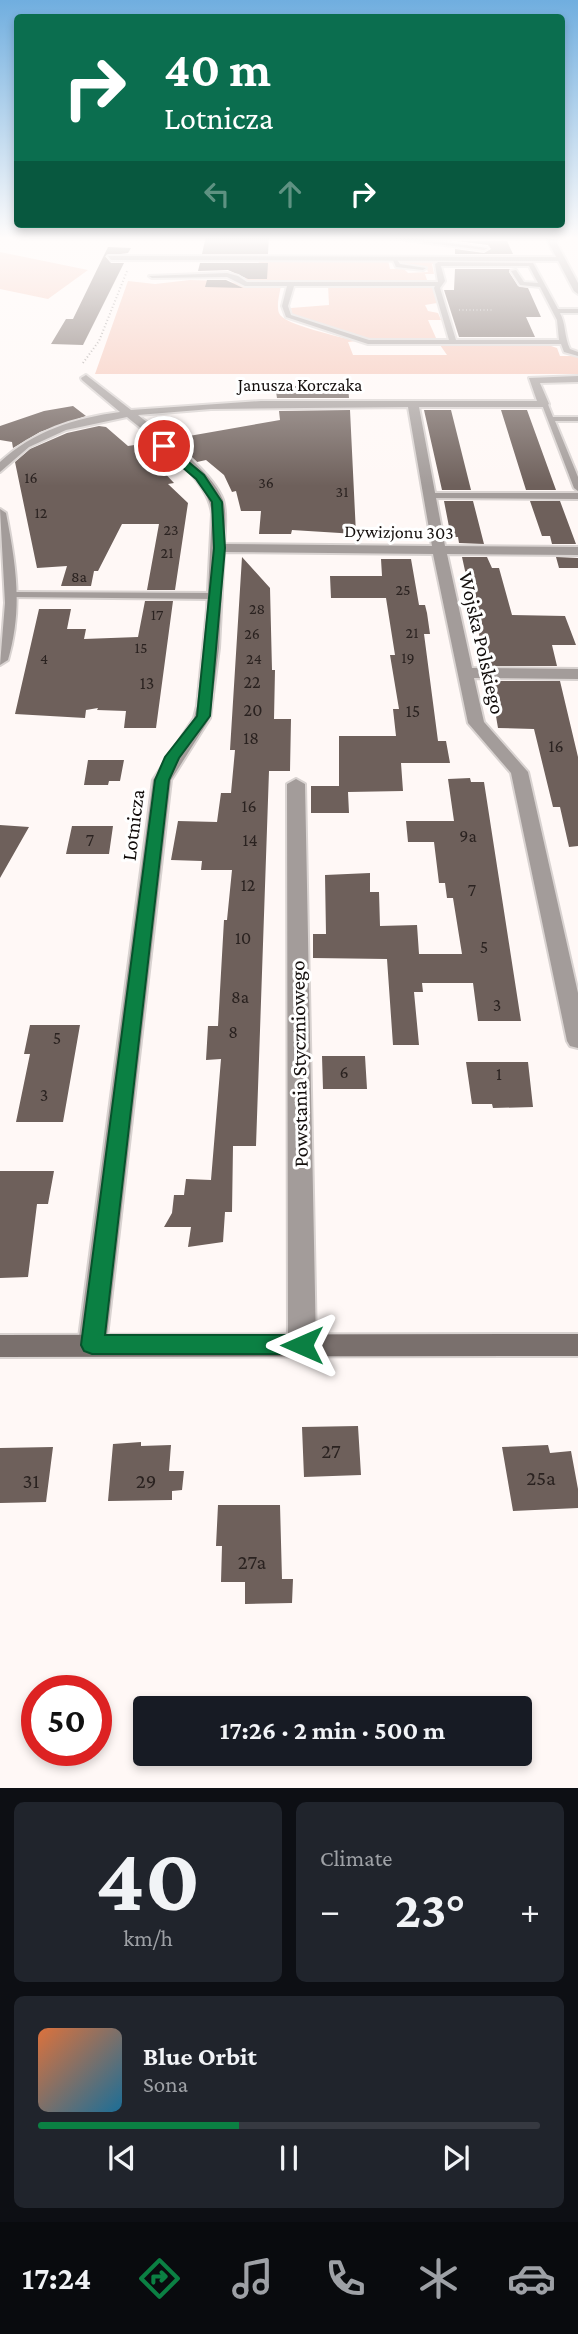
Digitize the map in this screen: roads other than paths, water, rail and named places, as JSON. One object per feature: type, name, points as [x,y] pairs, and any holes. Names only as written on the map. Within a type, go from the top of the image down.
[{"type":"main road","points":[[0,1346],[578,1345]]},
{"type":"street","name":"Lotnicza","points":[[86,378],[200,477],[217,502],[219,548],[204,716],[172,757],[162,780],[92,1345]]},
{"type":"street","points":[[544,404],[533,380],[578,379]]},
{"type":"street","name":"Wojska Polskiego","points":[[413,404],[439,550],[476,723],[519,772],[578,1041]]},
{"type":"street","name":"Janusza Korczaka","points":[[0,468],[8,456],[36,438],[64,427],[193,405],[544,404]]},
{"type":"street","points":[[0,513],[14,595],[12,627],[0,660]]},
{"type":"street","name":"Dywizjonu 303","points":[[219,548],[578,551]]},
{"type":"street","points":[[466,673],[578,674]]},
{"type":"street","name":"Powstania Styczniowego","points":[[296,784],[302,1345]]},
{"type":"lane","points":[[294,319],[368,342],[563,342]]},
{"type":"lane","points":[[447,319],[453,342]]},
{"type":"lane","points":[[559,319],[566,350],[578,354]]},
{"type":"lane","points":[[544,404],[578,488]]},
{"type":"lane","points":[[551,419],[578,419]]},
{"type":"lane","points":[[430,496],[578,496]]},
{"type":"lane","points":[[14,595],[215,596]]}]
